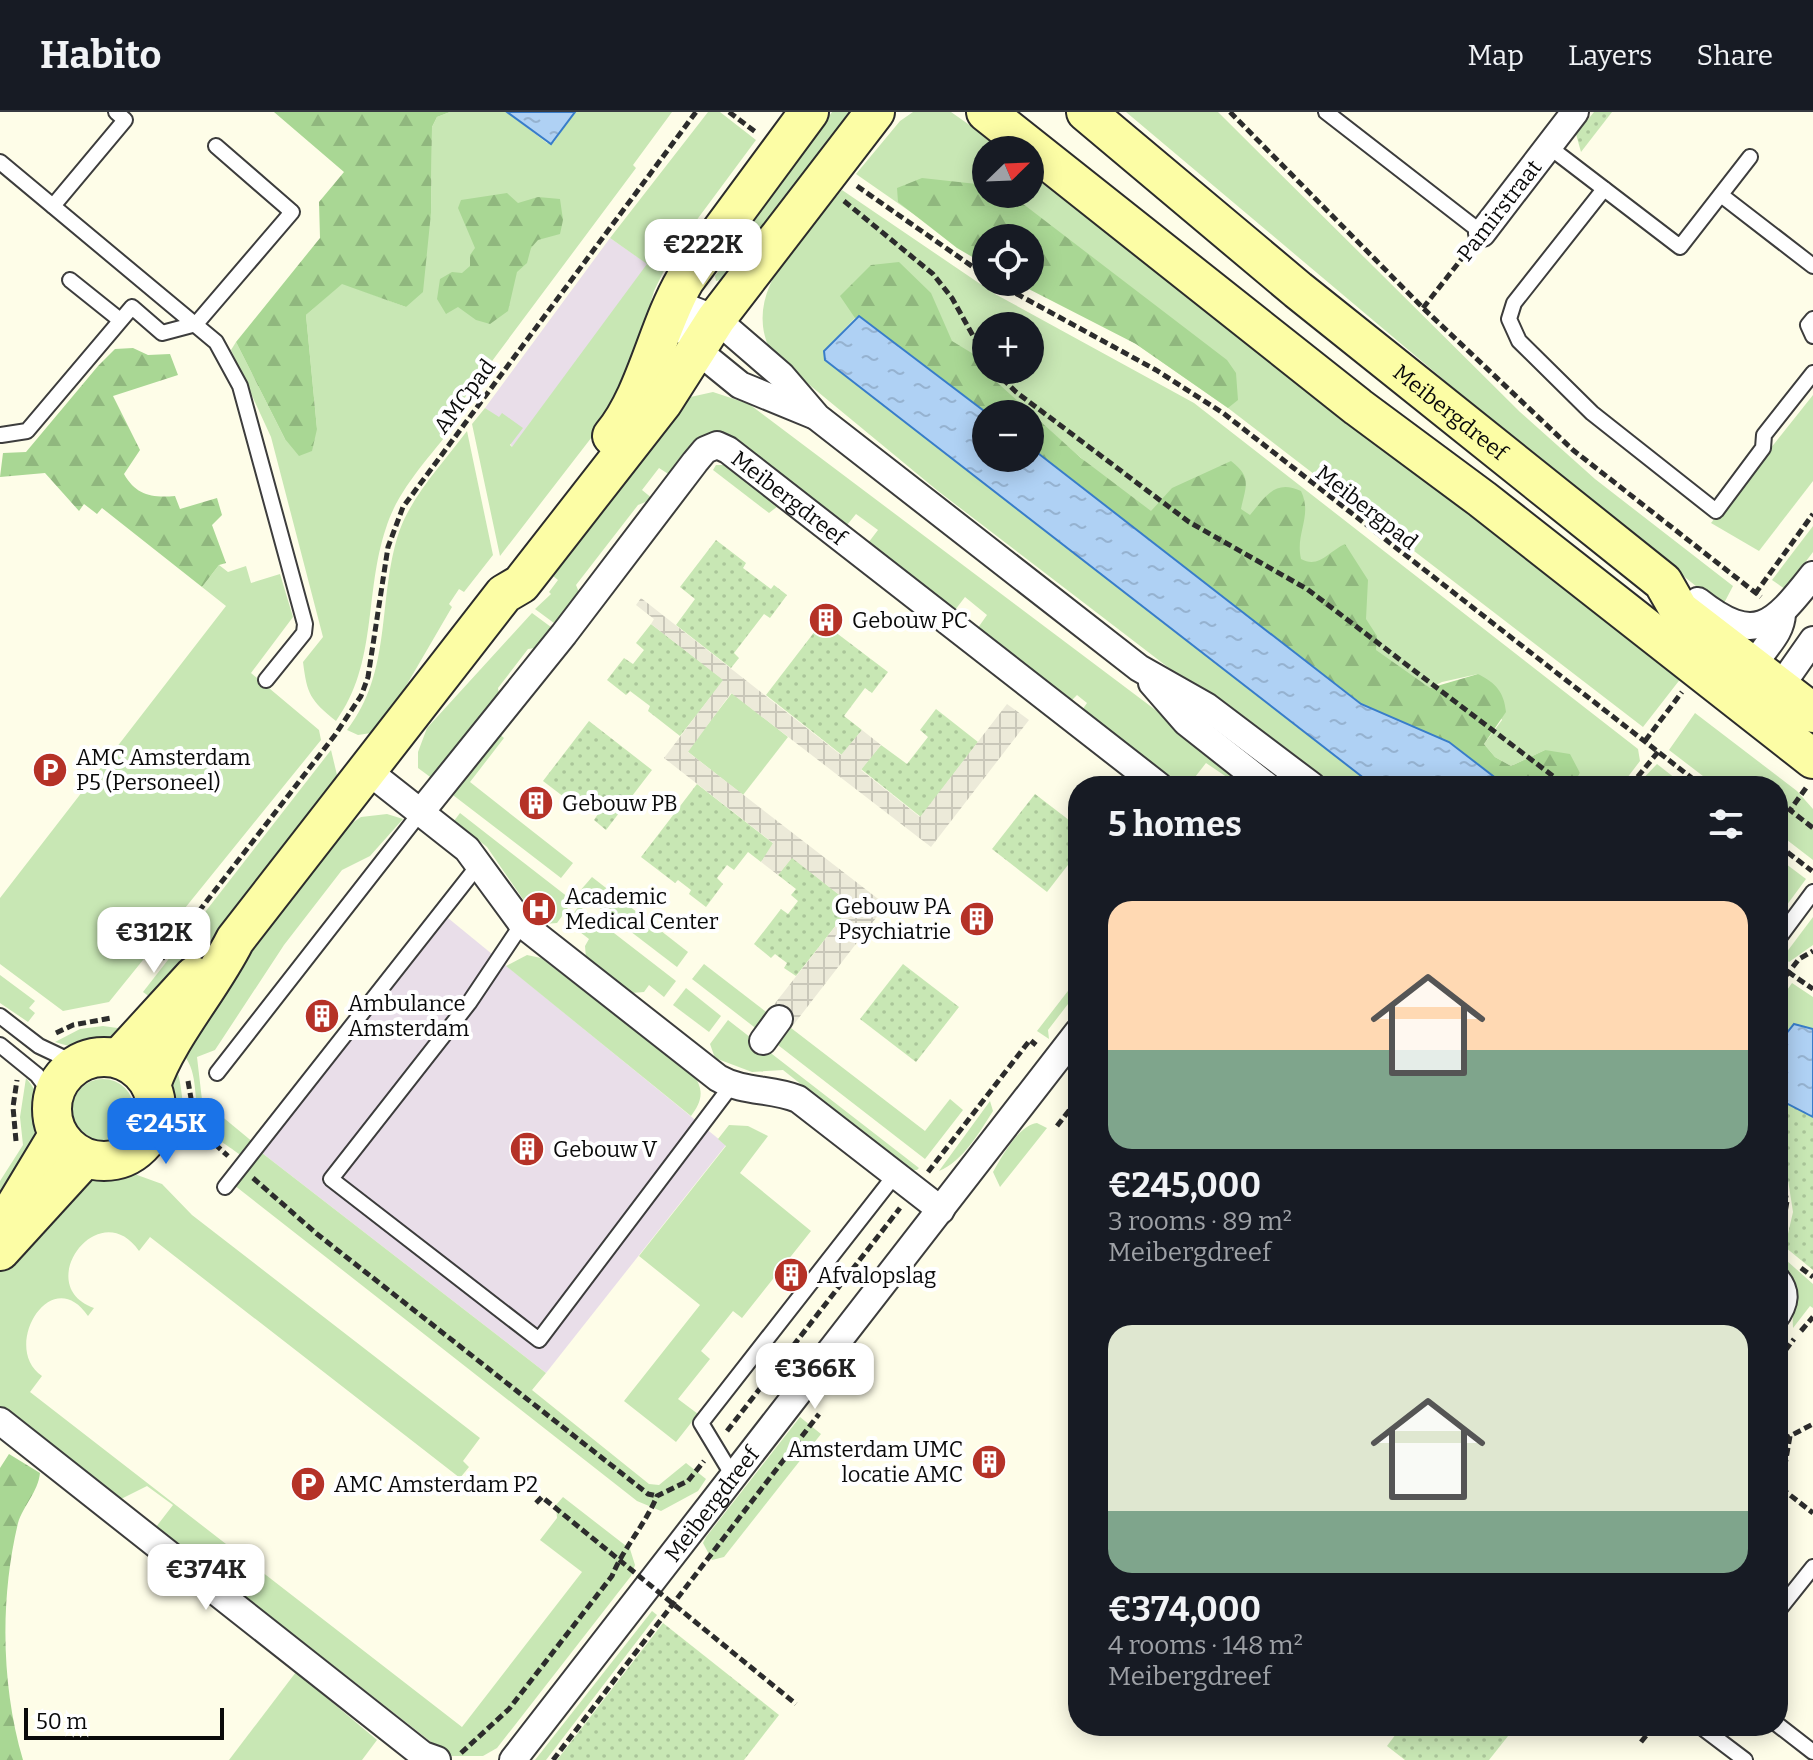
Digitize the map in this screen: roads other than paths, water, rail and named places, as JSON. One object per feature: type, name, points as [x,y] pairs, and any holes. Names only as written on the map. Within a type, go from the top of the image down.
[{"type":"street","points":[[504,594],[508,577],[536,524],[621,425],[672,302],[716,236],[809,112]]},
{"type":"street","points":[[151,1085],[132,1064],[105,1056],[77,1064],[62,1078],[53,1096],[51,1110],[71,1146],[117,1161],[144,1144],[156,1115],[151,1085],[157,1066],[216,977],[235,940],[504,594],[521,584],[663,402],[706,334],[875,112]]},
{"type":"street","points":[[986,112],[1358,407],[1813,759]]},
{"type":"street","name":"Meibergdreef","points":[[1086,112],[1298,290],[1663,582],[1679,610],[1813,713]]},
{"type":"street","name":"Pamirstraat","points":[[1482,233],[1575,112]]},
{"type":"street","points":[[672,302],[706,334],[740,385],[817,417]]},
{"type":"street","points":[[706,334],[781,375],[817,417],[1139,668],[1186,722],[1268,776]]},
{"type":"street","name":"Meibergdreef","points":[[420,813],[564,634],[695,462],[705,450],[717,445],[728,450],[1146,776]]},
{"type":"street","points":[[1663,582],[1689,594],[1732,625],[1753,627],[1782,614],[1813,575]]},
{"type":"street","points":[[1747,709],[1766,676],[1782,626],[1782,614]]},
{"type":"street","points":[[1766,676],[1813,640]]},
{"type":"street","points":[[368,771],[480,863],[522,924],[731,1086],[756,1092],[783,1093],[798,1099],[941,1210]]},
{"type":"street","points":[[119,1058],[202,968],[235,940]]},
{"type":"street","points":[[763,1041],[779,1019]]},
{"type":"street","name":"Meibergdreef","points":[[513,1760],[1068,1045]]},
{"type":"street","points":[[0,1232],[71,1146]]},
{"type":"street","points":[[0,1251],[71,1146]]},
{"type":"street","points":[[0,1421],[423,1755],[437,1760]]},
{"type":"lane","points":[[53,206],[125,120],[116,112]]},
{"type":"lane","points":[[1326,112],[1482,233]]},
{"type":"lane","points":[[0,435],[27,431],[132,307],[162,333],[196,324],[292,212],[216,146]]},
{"type":"lane","points":[[1548,146],[1680,247],[1750,157]]},
{"type":"lane","points":[[0,162],[216,342],[240,386],[305,624],[304,633],[266,680]]},
{"type":"lane","points":[[1604,189],[1514,303],[1509,319],[1519,341],[1592,413],[1716,511],[1763,448],[1764,435],[1813,373]]},
{"type":"lane","points":[[1721,195],[1813,266]]},
{"type":"lane","points":[[70,280],[120,320]]},
{"type":"lane","points":[[1813,319],[1808,325],[1813,336]]},
{"type":"lane","points":[[217,1073],[420,813]]},
{"type":"lane","points":[[225,1187],[480,863]]},
{"type":"lane","points":[[1788,926],[1813,892]]},
{"type":"lane","points":[[522,924],[469,1003],[331,1179],[514,1321],[539,1340],[731,1086]]},
{"type":"lane","points":[[0,1016],[39,1046],[77,1064]]},
{"type":"lane","points":[[0,1045],[37,1075],[53,1096]]},
{"type":"lane","points":[[733,1476],[701,1423],[905,1182]]},
{"type":"lane","points":[[1788,1287],[1791,1297],[1788,1311]]},
{"type":"lane","points":[[1788,1598],[1813,1567]]},
{"type":"lane","points":[[1788,1733],[1813,1752]]},
{"type":"lane","points":[[1713,1736],[1745,1760]]},
{"type":"water","points":[[507,112],[575,112],[551,144]]},
{"type":"water","points":[[859,316],[972,402],[972,472],[1044,472],[1044,458],[1361,704],[1449,742],[1493,776],[1361,776],[825,360],[824,351]]},
{"type":"water","points":[[1794,1024],[1813,1029],[1813,1117],[1788,1104],[1788,1032]]},
{"type":"place","name":"Gebouw PC","points":[[826,620]]},
{"type":"place","name":"AMC Amsterdam P5 (Personeel)","points":[[50,770]]},
{"type":"place","name":"Gebouw PB","points":[[536,803]]},
{"type":"place","name":"Academic Medical Center","points":[[539,909]]},
{"type":"place","name":"Gebouw PA Psychiatrie","points":[[977,919]]},
{"type":"place","name":"Ambulance Amsterdam","points":[[322,1016]]},
{"type":"place","name":"Gebouw V","points":[[527,1149]]},
{"type":"place","name":"Afvalopslag","points":[[791,1275]]},
{"type":"place","name":"Amsterdam UMC locatie AMC","points":[[989,1462]]},
{"type":"place","name":"AMC Amsterdam P2","points":[[308,1484]]}]
